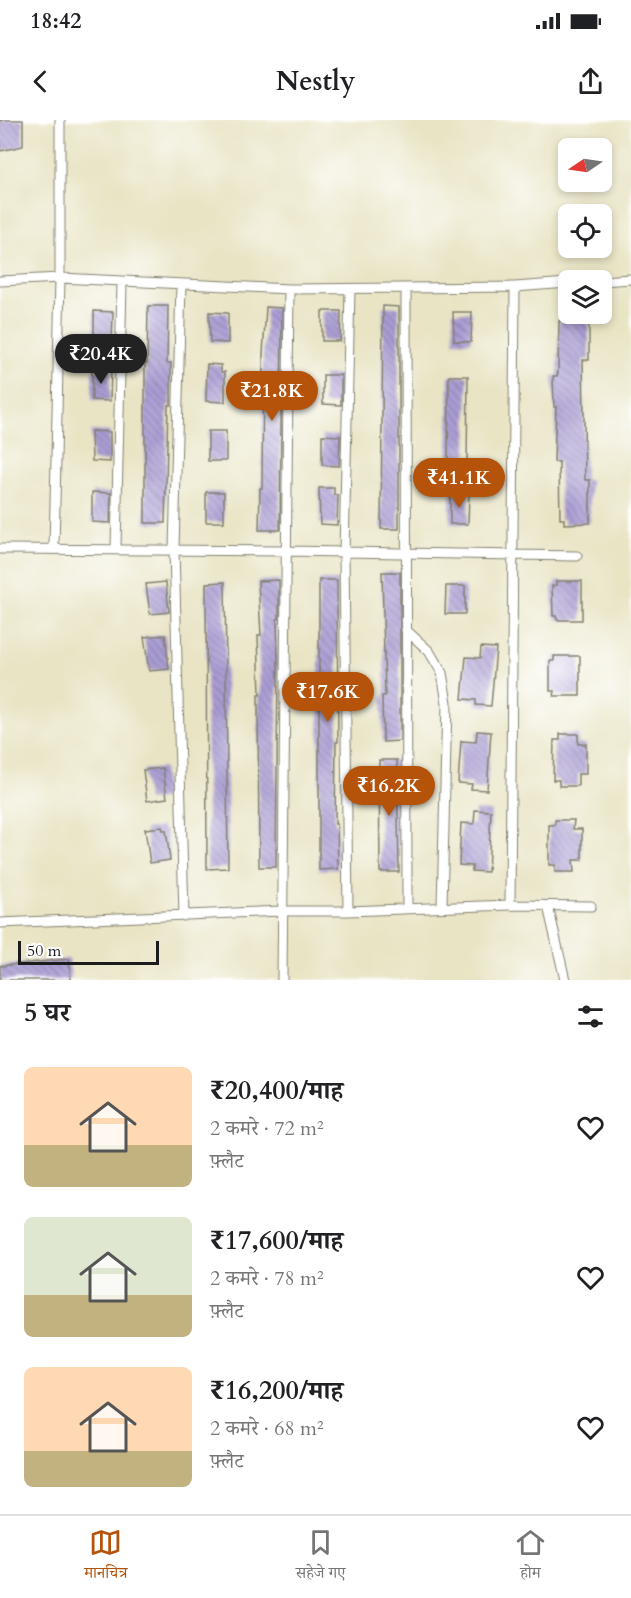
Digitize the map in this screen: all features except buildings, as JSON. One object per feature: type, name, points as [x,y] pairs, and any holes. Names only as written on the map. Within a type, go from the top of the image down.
[{"type":"lane","points":[[54,549],[60,278],[60,120]]},
{"type":"lane","points":[[0,281],[60,278],[289,289],[558,284]]},
{"type":"lane","points":[[612,280],[631,279]]},
{"type":"lane","points":[[116,549],[122,282]]},
{"type":"lane","points":[[181,284],[174,549],[184,916]]},
{"type":"lane","points":[[510,905],[515,286]]},
{"type":"lane","points":[[406,288],[407,908]]},
{"type":"lane","points":[[282,980],[289,289]]},
{"type":"lane","points":[[348,911],[344,553],[350,289]]},
{"type":"lane","points":[[0,549],[174,549],[577,556]]},
{"type":"lane","points":[[406,630],[429,651],[442,673],[447,703],[442,907]]},
{"type":"lane","points":[[0,923],[281,911],[510,905],[591,906]]},
{"type":"lane","points":[[548,906],[565,980]]}]
